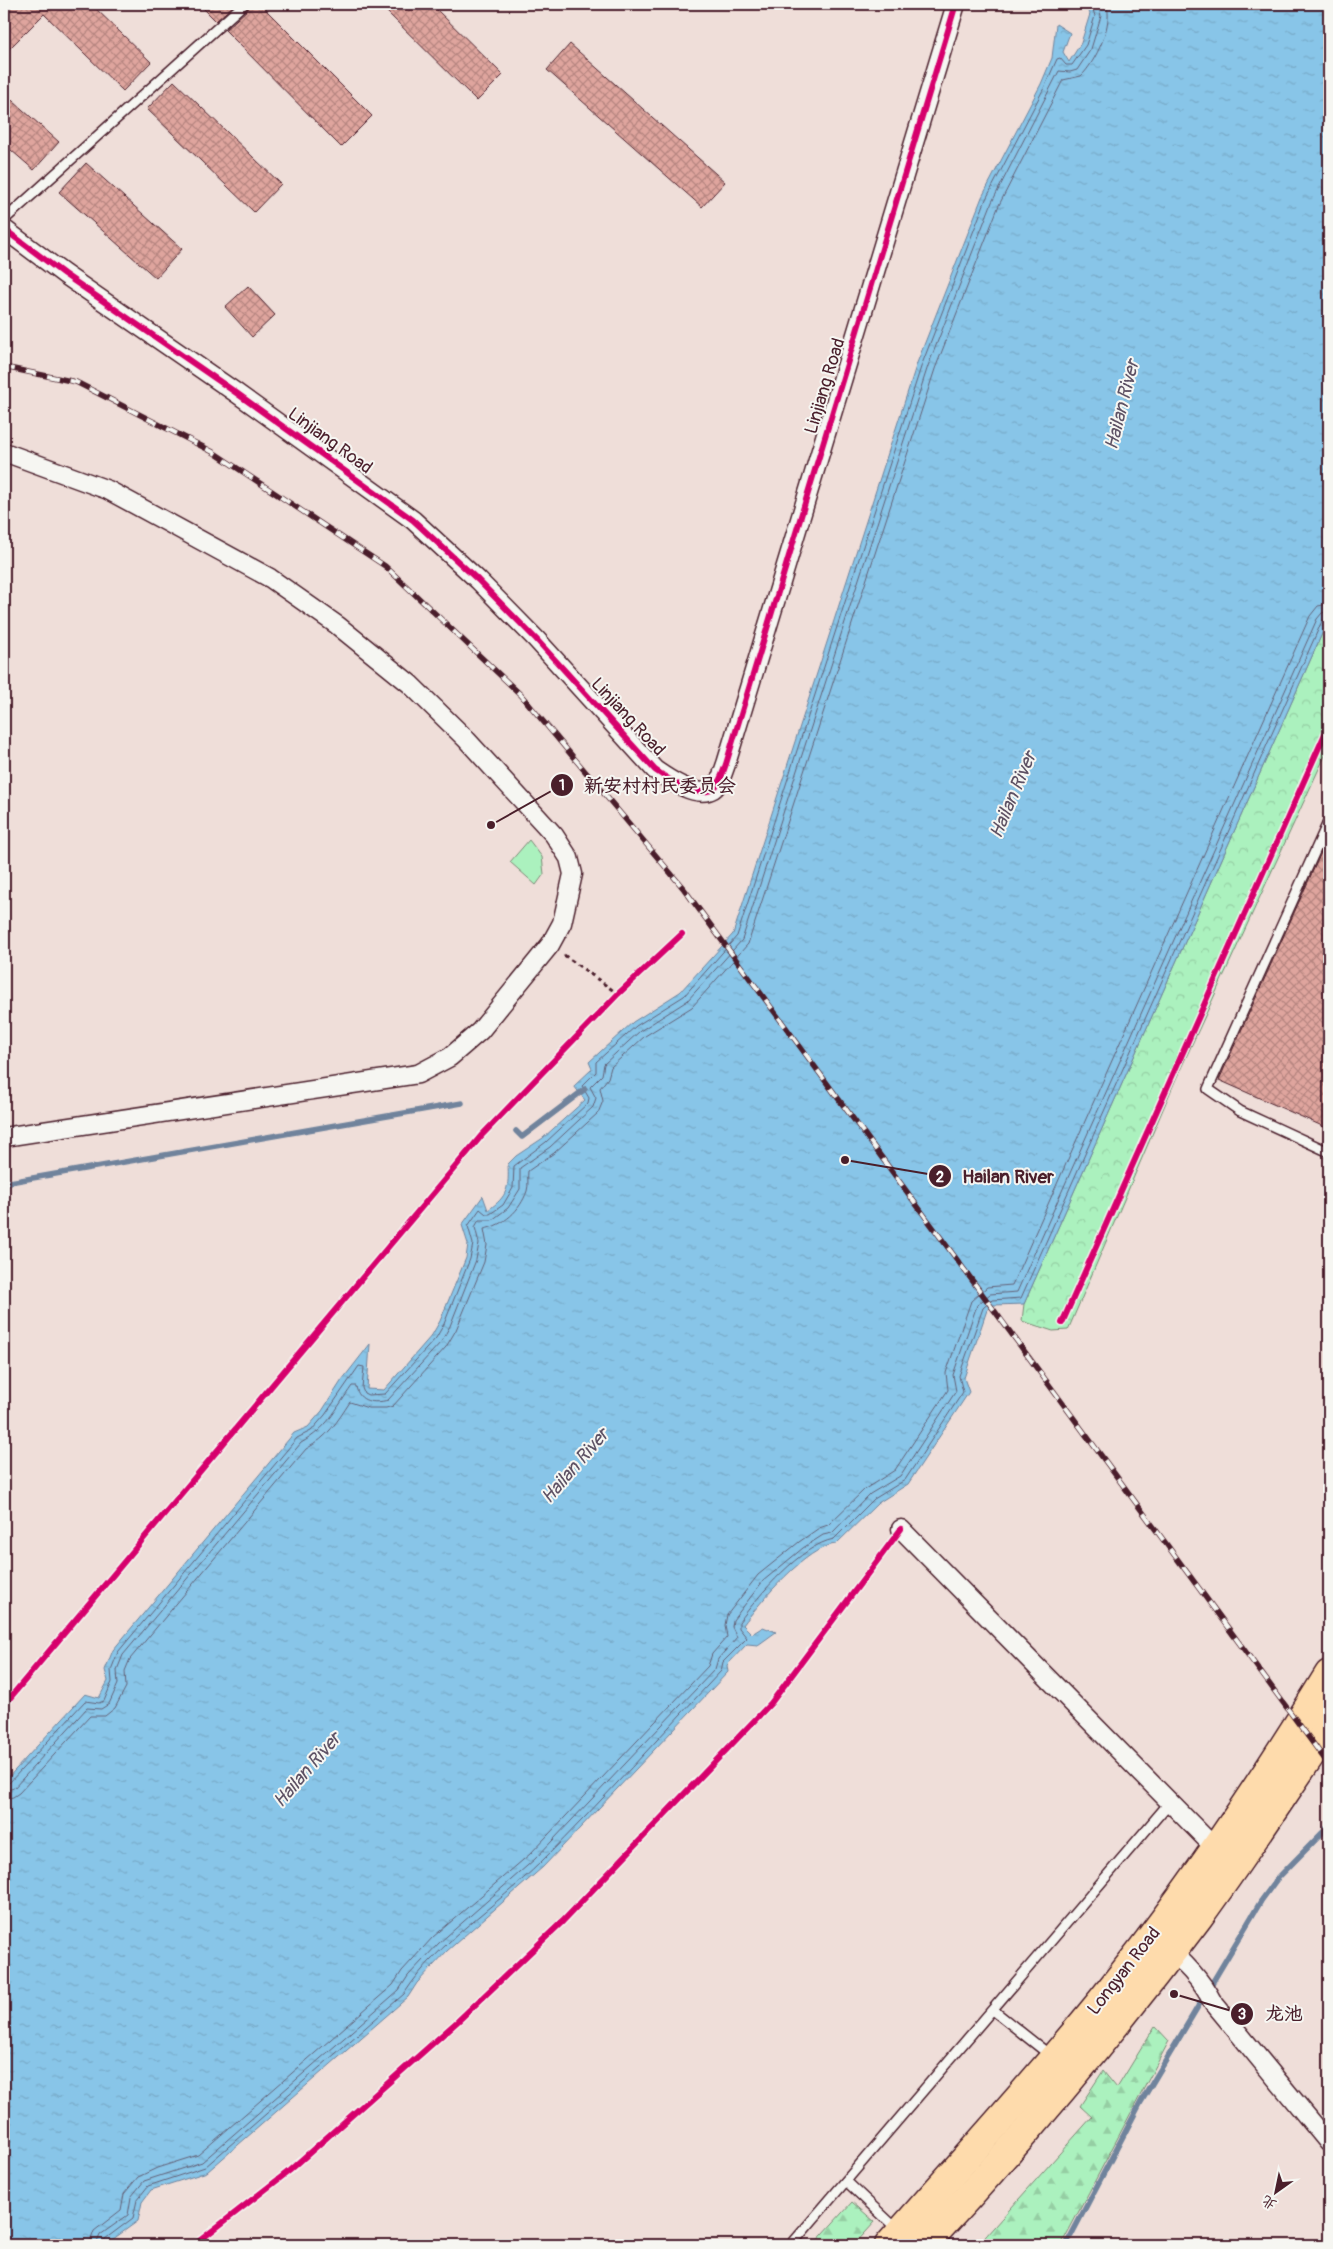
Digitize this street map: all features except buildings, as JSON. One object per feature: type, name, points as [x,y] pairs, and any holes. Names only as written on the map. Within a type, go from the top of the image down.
[{"type":"highway","name":"Longyan Road","points":[[924,2245],[1054,2099],[1162,1945],[1215,1848],[1299,1724],[1329,1674]]},
{"type":"highway","name":"Longyan Road","points":[[895,2239],[1053,2058],[1162,1945],[1239,1860],[1329,1725]]},
{"type":"street","name":"Linjiang Road","points":[[4,229],[64,274],[235,392],[413,520],[478,580],[536,639],[655,770],[678,785],[700,791],[712,789],[718,782],[726,764],[956,4]]},
{"type":"street","points":[[4,452],[108,490],[270,578],[337,625],[410,684],[465,738],[554,834],[568,858],[573,874],[562,923],[550,945],[480,1031],[450,1057],[418,1074],[4,1137]]},
{"type":"street","points":[[901,1529],[1215,1848]]},
{"type":"street","points":[[1162,1945],[1209,1994],[1329,2143]]},
{"type":"lane","points":[[4,220],[244,4]]},
{"type":"lane","points":[[1329,820],[1208,1088],[1240,1111],[1329,1152]]},
{"type":"lane","points":[[791,2245],[1170,1802]]},
{"type":"lane","points":[[993,2010],[1053,2058]]},
{"type":"lane","points":[[846,2181],[895,2239]]},
{"type":"path","points":[[550,945],[618,994]]},
{"type":"path","points":[[611,1001],[625,988]]},
{"type":"green space","points":[[1329,618],[1329,747],[1176,1079],[1068,1330],[1053,1331],[1022,1321],[1024,1304]]},
{"type":"green space","points":[[529,840],[542,857],[544,874],[536,885],[510,862]]},
{"type":"green space","points":[[1155,2026],[1169,2041],[1061,2245],[978,2245],[1092,2117],[1080,2106],[1103,2071],[1117,2088]]},
{"type":"green space","points":[[852,2202],[875,2222],[854,2245],[813,2245]]},
{"type":"water","points":[[1085,4],[1329,4],[1329,618],[1024,1304],[994,1305],[987,1310],[964,1378],[969,1392],[908,1484],[878,1503],[836,1544],[824,1547],[798,1564],[772,1590],[743,1625],[752,1634],[763,1627],[776,1632],[758,1645],[747,1644],[727,1665],[728,1672],[543,1867],[447,1951],[417,1983],[408,1997],[207,2172],[151,2190],[142,2202],[138,2221],[105,2245],[4,2245],[4,1782],[85,1694],[99,1698],[108,1681],[105,1670],[113,1650],[294,1433],[308,1427],[322,1411],[342,1380],[370,1344],[367,1389],[384,1390],[432,1335],[440,1321],[466,1258],[468,1244],[462,1225],[483,1196],[488,1210],[500,1200],[506,1191],[508,1164],[516,1156],[543,1138],[585,1100],[574,1086],[592,1069],[589,1062],[633,1022],[680,992],[733,934],[917,363],[982,197],[1041,84],[1052,58],[1056,24],[1070,33],[1063,52],[1069,62],[1081,43],[1090,14]]},
{"type":"waterway","points":[[516,1131],[522,1137],[585,1089]]},
{"type":"waterway","points":[[4,1183],[462,1103]]},
{"type":"waterway","points":[[1066,2245],[1141,2102],[1261,1901],[1277,1879],[1329,1826]]},
{"type":"railway","points":[[4,367],[76,382],[213,452],[385,566],[521,695],[684,889],[1329,1765]]},
{"type":"cycle path","points":[[4,229],[64,274],[235,392],[413,520],[478,580],[536,639],[655,770],[682,787],[699,792],[706,791],[713,789],[718,784],[726,764],[956,4]]},
{"type":"cycle path","points":[[1062,1323],[1329,725]]},
{"type":"cycle path","points":[[4,1705],[482,1135],[618,994],[682,934]]},
{"type":"cycle path","points":[[194,2245],[289,2171],[458,2021],[563,1921],[771,1703],[901,1529]]},
{"type":"place","name":"新安村村民委员会","points":[[491,825]]},
{"type":"place","name":"Hailan River","points":[[845,1160]]},
{"type":"place","name":"龙池","points":[[1174,1994]]}]
